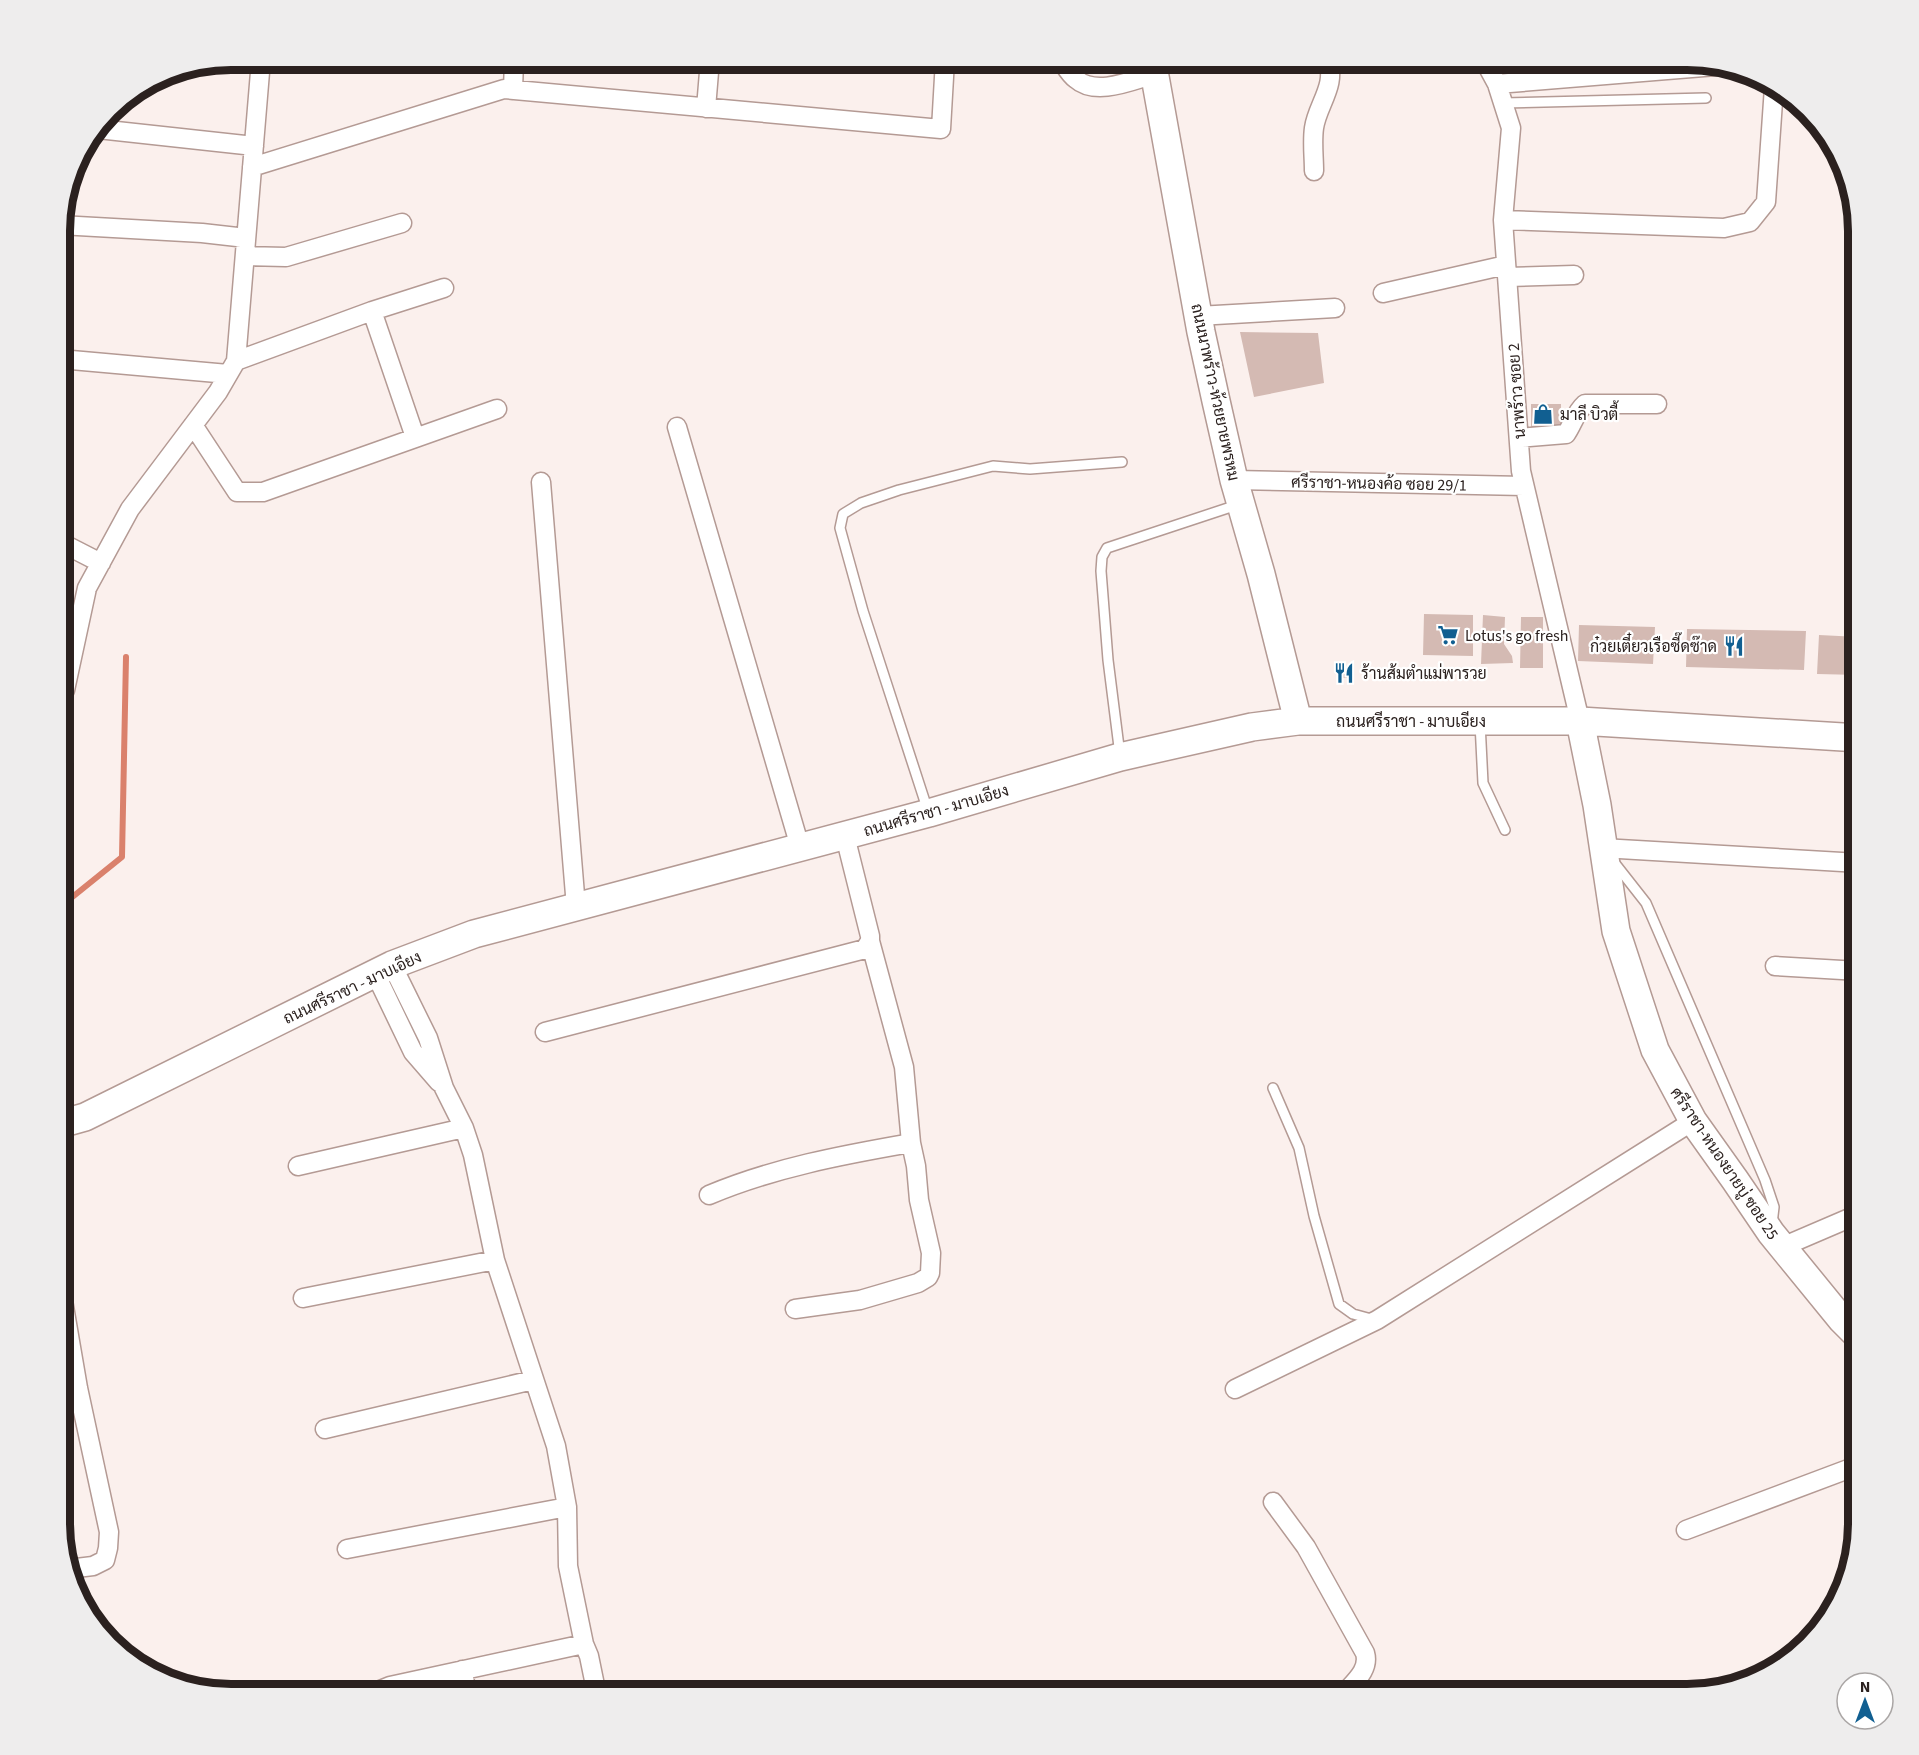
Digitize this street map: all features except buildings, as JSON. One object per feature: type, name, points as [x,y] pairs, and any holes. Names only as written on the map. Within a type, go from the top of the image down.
[{"type":"main road","name":"ถนนนาพร้าว-ห้วยยายพรหม","points":[[1154,71],[1198,316],[1238,492],[1298,721]]},
{"type":"main road","name":"ถนนศรีราชา - มาบเอียง","points":[[71,1121],[85,1117],[383,969],[474,934],[929,813],[1120,757],[1252,727],[1298,721],[1580,721],[1848,737]]},
{"type":"main road","name":"ศรีราชา-หนองยายบู่ ซอย 25","points":[[1580,721],[1597,805],[1616,931],[1651,1039],[1668,1078],[1693,1121],[1777,1240],[1848,1326]]},
{"type":"street","points":[[71,634],[87,588],[130,509],[218,392],[232,367],[246,247],[260,71]]},
{"type":"street","points":[[513,90],[514,71]]},
{"type":"street","points":[[706,108],[709,71]]},
{"type":"street","points":[[252,167],[504,89],[941,129],[944,71]]},
{"type":"street","points":[[1069,71],[1076,80],[1093,86],[1110,86],[1144,71]]},
{"type":"street","points":[[1314,171],[1314,127],[1329,84],[1329,71]]},
{"type":"street","name":"นาพร้าว ซอย 2","points":[[1490,71],[1497,84],[1511,128],[1503,220],[1524,486],[1580,721]]},
{"type":"street","points":[[1497,84],[1655,71]]},
{"type":"street","points":[[1503,220],[1725,228],[1750,222],[1766,202],[1773,96]]},
{"type":"street","points":[[107,130],[254,146]]},
{"type":"street","points":[[71,226],[202,233],[285,256],[402,223]]},
{"type":"street","points":[[1383,293],[1506,271],[1574,275]]},
{"type":"street","points":[[71,360],[232,367],[372,311],[444,288]]},
{"type":"street","points":[[1198,316],[1335,308]]},
{"type":"street","points":[[372,311],[415,437]]},
{"type":"street","points":[[1519,438],[1566,434],[1573,425],[1578,411],[1585,405],[1657,404]]},
{"type":"street","points":[[193,425],[237,492],[263,492],[497,409]]},
{"type":"street","points":[[677,427],[800,848]]},
{"type":"street","points":[[541,482],[576,907]]},
{"type":"street","name":"ศรีราชา-หนองค้อ ซอย 29/1","points":[[1238,492],[1524,486]]},
{"type":"street","points":[[71,548],[101,563]]},
{"type":"street","points":[[795,1309],[860,1300],[918,1283],[928,1277],[931,1253],[920,1208],[904,1067],[845,836]]},
{"type":"street","points":[[1602,848],[1848,862]]},
{"type":"street","points":[[546,1032],[865,949],[870,941]]},
{"type":"street","points":[[1775,966],[1848,970]]},
{"type":"street","points":[[383,969],[413,1052],[444,1088],[464,1128],[473,1155],[495,1260],[555,1446],[567,1507],[568,1566],[595,1684]]},
{"type":"street","points":[[1235,1389],[1377,1320],[1693,1121]]},
{"type":"street","points":[[298,1166],[464,1128]]},
{"type":"street","points":[[709,1195],[744,1180],[829,1158],[911,1143]]},
{"type":"street","points":[[1777,1240],[1848,1217]]},
{"type":"street","points":[[303,1298],[495,1260]]},
{"type":"street","points":[[71,1347],[109,1532],[105,1560],[93,1566],[77,1568]]},
{"type":"street","points":[[325,1429],[533,1380]]},
{"type":"street","points":[[1686,1530],[1848,1469]]},
{"type":"street","points":[[1274,1502],[1306,1547],[1365,1653],[1367,1660],[1365,1668],[1352,1684]]},
{"type":"street","points":[[347,1549],[567,1507]]},
{"type":"street","points":[[399,1684],[584,1644]]},
{"type":"street","points":[[462,1670],[465,1684]]},
{"type":"lane","points":[[1503,103],[1706,98]]},
{"type":"lane","points":[[929,813],[854,580],[840,528],[843,514],[861,503],[899,490],[993,466],[1030,469],[1122,462]]},
{"type":"lane","points":[[1120,757],[1108,660],[1101,571],[1102,557],[1107,548],[1238,492]]},
{"type":"lane","points":[[1480,721],[1483,783],[1505,830]]},
{"type":"lane","points":[[1602,848],[1646,903],[1713,1054],[1765,1180],[1774,1207],[1777,1240]]},
{"type":"lane","points":[[1273,1088],[1299,1148],[1314,1216],[1339,1304],[1353,1314],[1377,1320]]},
{"type":"waterway","points":[[71,898],[122,857],[126,657]]},
{"type":"place","name":"มาลี บิวตี้","points":[[1543,414]]},
{"type":"place","name":"Lotus's go fresh","points":[[1448,635]]},
{"type":"place","name":"ก๋วยเตี๋ยวเรือซี๊ดซ๊าด","points":[[1734,646]]},
{"type":"place","name":"ร้านส้มตำแม่พารวย","points":[[1344,673]]}]
